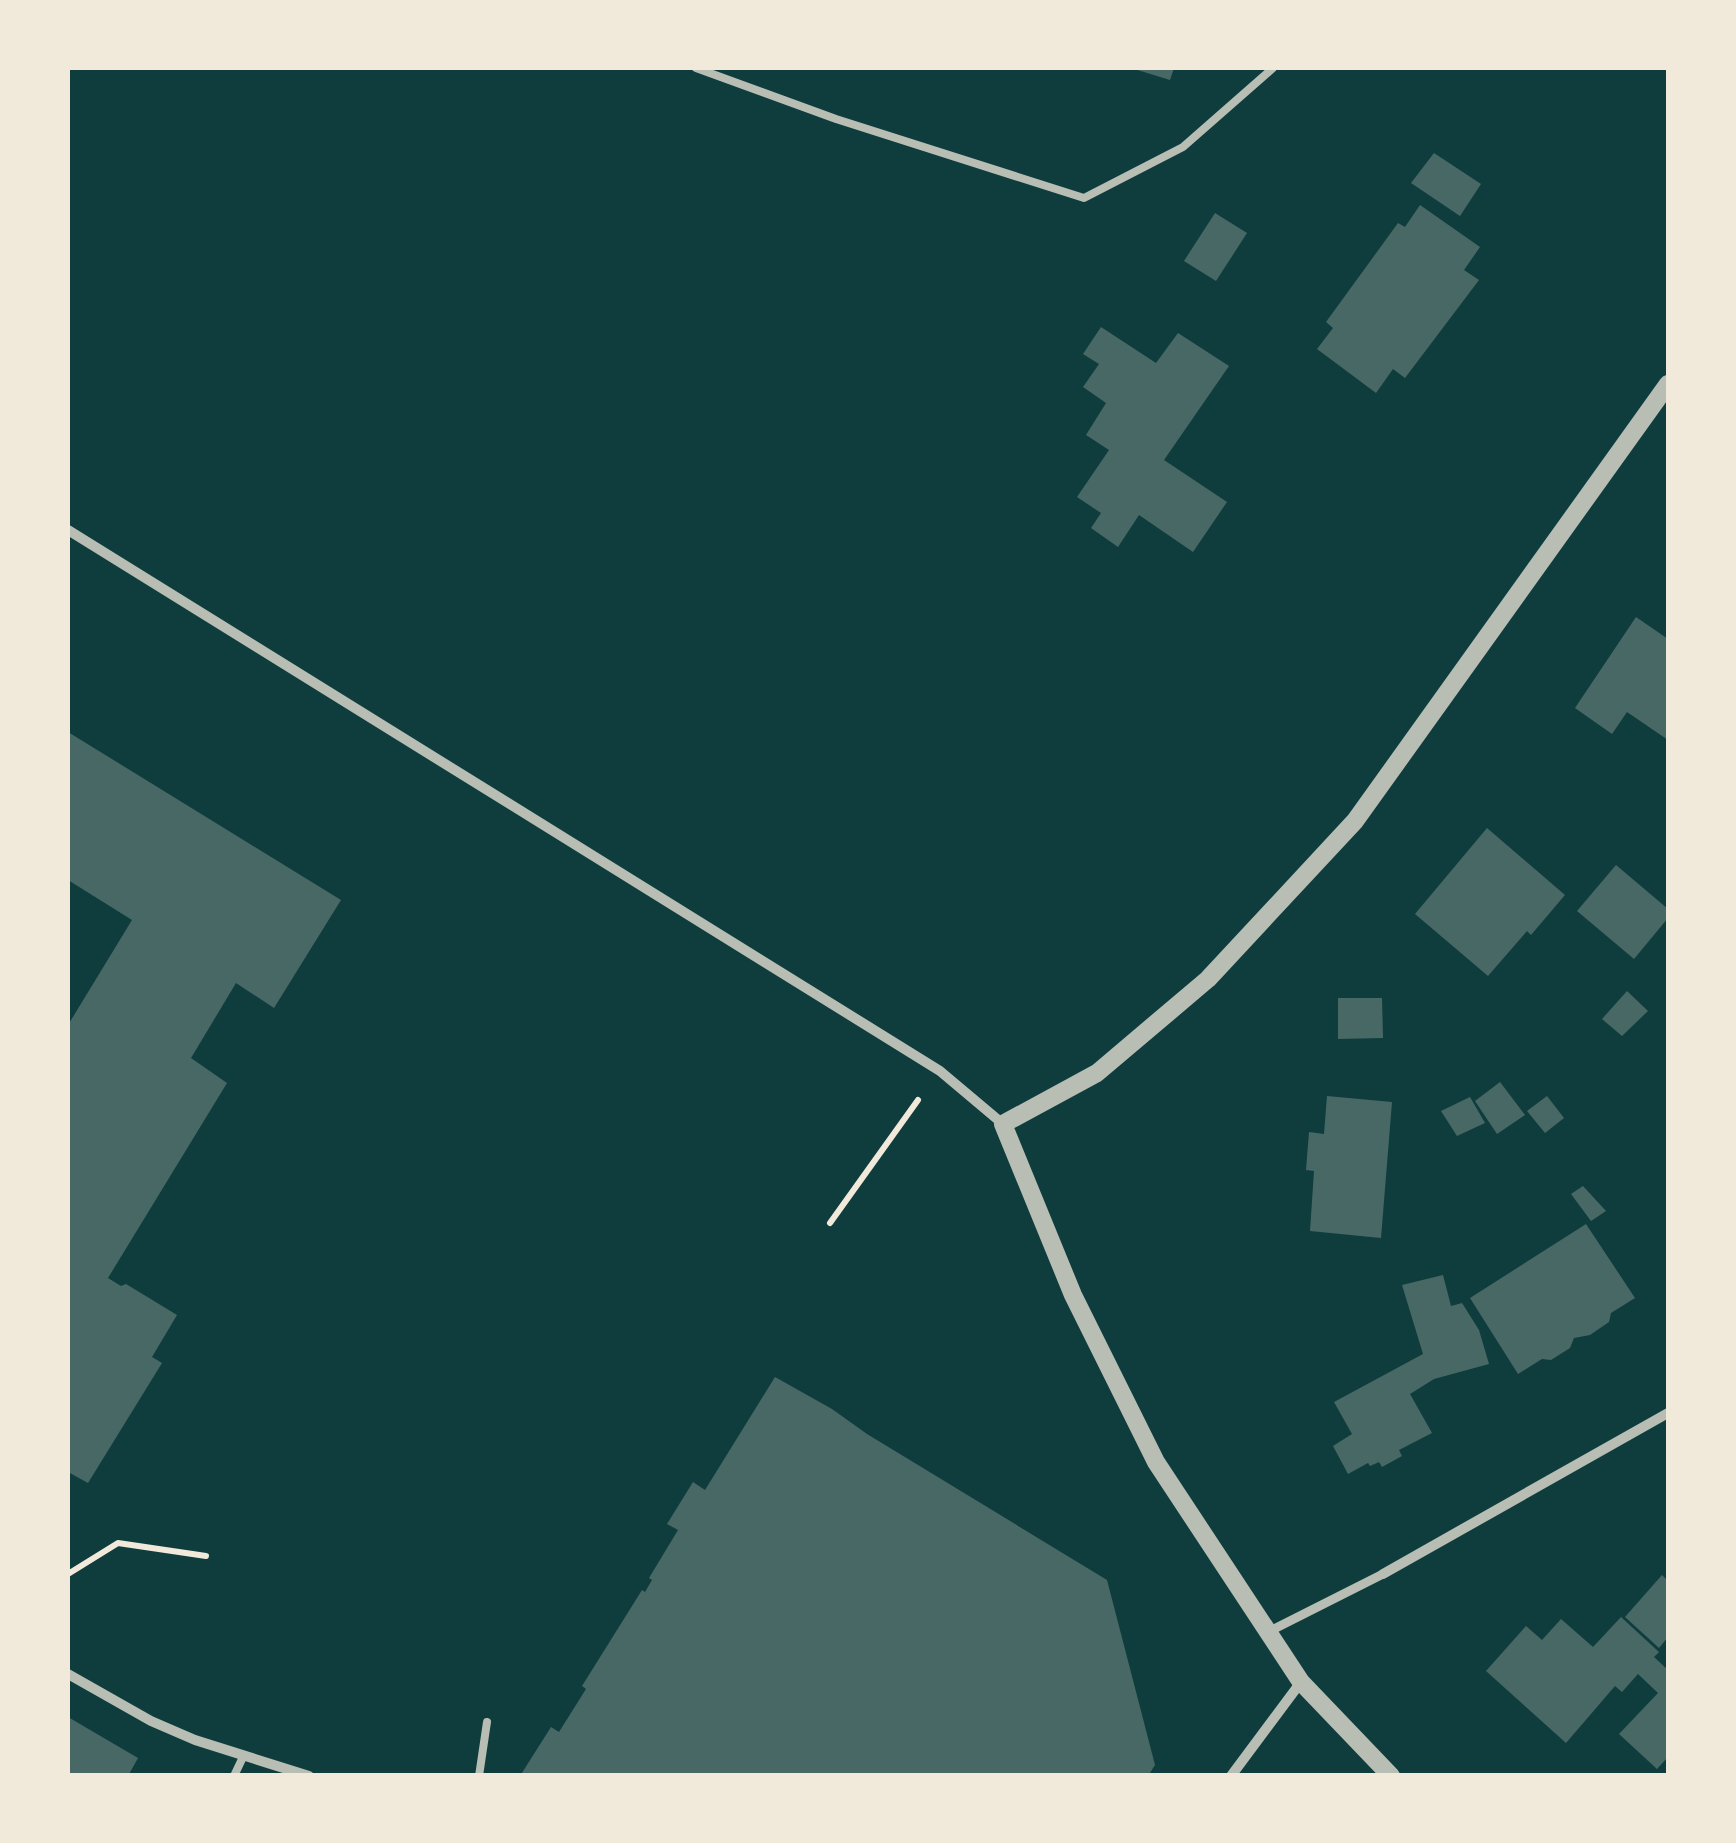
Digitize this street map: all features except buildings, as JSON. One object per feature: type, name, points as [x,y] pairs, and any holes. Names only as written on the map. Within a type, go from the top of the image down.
[{"type":"street","points":[[1003,1124],[1097,1074],[1208,979],[1355,820],[1668,384]]},
{"type":"street","points":[[68,530],[940,1071],[1003,1124],[1073,1295],[1156,1462],[1301,1682],[1391,1776]]},
{"type":"street","points":[[1268,1632],[1383,1574],[1668,1414]]},
{"type":"street","points":[[68,1674],[151,1721],[309,1776]]},
{"type":"street","points":[[1232,1776],[1301,1682]]},
{"type":"lane","points":[[696,68],[836,119],[1084,198],[1183,147],[1273,68]]},
{"type":"lane","points":[[479,1776],[487,1722]]},
{"type":"lane","points":[[234,1776],[243,1756]]},
{"type":"path","points":[[830,1223],[940,1071]]},
{"type":"path","points":[[68,1574],[118,1542],[206,1556]]}]
